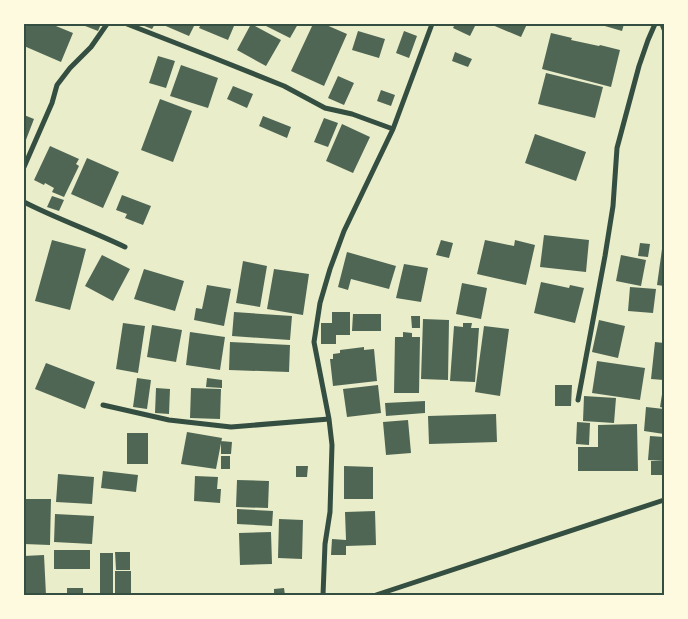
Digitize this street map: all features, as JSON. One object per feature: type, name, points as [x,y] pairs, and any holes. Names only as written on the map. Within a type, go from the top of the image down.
[{"type":"street","points":[[24,167],[52,103],[57,85],[70,68],[91,47],[107,24]]},
{"type":"street","points":[[126,24],[284,86],[325,108],[352,114],[393,129]]},
{"type":"street","points":[[323,595],[325,544],[330,512],[332,445],[329,419],[314,342],[320,303],[344,231],[393,129],[432,24]]},
{"type":"street","points":[[578,400],[613,206],[617,148],[639,66],[655,24]]},
{"type":"street","points":[[662,24],[664,28]]},
{"type":"street","points":[[24,202],[125,247]]},
{"type":"street","points":[[103,405],[169,420],[231,427],[329,419]]},
{"type":"street","points":[[376,595],[664,500]]},
{"type":"building","points":[[27,24],[51,24],[73,33],[61,62],[24,46],[24,32]]},
{"type":"building","points":[[80,24],[101,24],[98,31]]},
{"type":"building","points":[[139,24],[155,24],[152,29]]},
{"type":"building","points":[[161,24],[195,24],[189,36]]},
{"type":"building","points":[[201,24],[229,24],[234,26],[228,40],[199,28]]},
{"type":"building","points":[[251,24],[281,40],[266,66],[237,50]]},
{"type":"building","points":[[262,24],[298,24],[290,38]]},
{"type":"building","points":[[313,24],[324,24],[347,34],[324,86],[291,71]]},
{"type":"building","points":[[455,24],[471,24],[475,26],[470,36],[453,28]]},
{"type":"building","points":[[490,24],[527,24],[521,37]]},
{"type":"building","points":[[598,24],[624,24],[622,31]]},
{"type":"building","points":[[358,31],[385,39],[379,58],[352,50]]},
{"type":"building","points":[[404,31],[417,36],[409,58],[396,53]]},
{"type":"building","points":[[551,33],[572,38],[571,40],[620,50],[611,87],[542,69]]},
{"type":"building","points":[[455,52],[472,59],[468,67],[452,61]]},
{"type":"building","points":[[158,56],[175,61],[166,88],[149,83]]},
{"type":"building","points":[[181,65],[218,78],[208,108],[170,96]]},
{"type":"building","points":[[546,73],[603,87],[595,118],[538,104]]},
{"type":"building","points":[[338,76],[354,83],[344,105],[328,98]]},
{"type":"building","points":[[233,86],[253,94],[247,108],[227,99]]},
{"type":"building","points":[[381,90],[395,95],[391,106],[377,101]]},
{"type":"building","points":[[160,99],[192,111],[173,162],[141,150]]},
{"type":"building","points":[[24,115],[34,119],[24,145]]},
{"type":"building","points":[[263,116],[291,127],[287,138],[259,126]]},
{"type":"building","points":[[324,118],[338,123],[328,147],[314,142]]},
{"type":"building","points":[[342,124],[370,137],[353,173],[326,161]]},
{"type":"building","points":[[535,134],[586,152],[576,181],[525,163]]},
{"type":"building","points":[[50,146],[79,159],[76,164],[79,166],[64,197],[52,192],[54,188],[34,180]]},
{"type":"building","points":[[87,158],[119,172],[103,208],[71,194]]},
{"type":"building","points":[[122,195],[151,206],[143,225],[125,218],[127,214],[116,210]]},
{"type":"building","points":[[52,196],[64,200],[59,211],[47,207]]},
{"type":"building","points":[[544,235],[589,240],[586,272],[540,267]]},
{"type":"building","points":[[52,240],[86,249],[70,310],[35,301]]},
{"type":"building","points":[[441,240],[453,243],[449,258],[436,255]]},
{"type":"building","points":[[485,240],[514,246],[515,240],[535,245],[526,285],[477,274]]},
{"type":"building","points":[[664,242],[664,286],[657,285]]},
{"type":"building","points":[[640,243],[650,244],[648,257],[638,256]]},
{"type":"building","points":[[347,252],[396,266],[389,289],[351,279],[348,290],[338,287]]},
{"type":"building","points":[[102,255],[130,269],[113,301],[85,286]]},
{"type":"building","points":[[621,255],[646,260],[641,286],[616,281]]},
{"type":"building","points":[[243,261],[267,266],[260,307],[236,303]]},
{"type":"building","points":[[404,264],[428,268],[421,302],[396,298]]},
{"type":"building","points":[[144,269],[184,281],[175,311],[134,299]]},
{"type":"building","points":[[274,269],[309,274],[303,315],[267,309]]},
{"type":"building","points":[[541,282],[569,288],[570,285],[584,288],[575,323],[534,313]]},
{"type":"building","points":[[462,283],[487,288],[481,319],[456,314]]},
{"type":"building","points":[[207,285],[231,289],[224,326],[194,320],[196,308],[202,309]]},
{"type":"building","points":[[630,287],[656,289],[653,313],[628,311]]},
{"type":"building","points":[[234,312],[292,316],[290,340],[232,336]]},
{"type":"building","points":[[332,312],[350,312],[350,335],[336,335],[336,344],[321,344],[321,323],[332,323]]},
{"type":"building","points":[[353,314],[381,314],[381,331],[352,331]]},
{"type":"building","points":[[411,316],[420,316],[420,328],[412,328]]},
{"type":"building","points":[[423,319],[449,320],[448,380],[421,379]]},
{"type":"building","points":[[599,320],[625,326],[618,358],[592,352]]},
{"type":"building","points":[[123,323],[145,326],[138,373],[116,369]]},
{"type":"building","points":[[463,323],[472,323],[471,328],[479,328],[475,382],[450,381],[454,326],[463,327]]},
{"type":"building","points":[[152,325],[182,330],[176,362],[147,357]]},
{"type":"building","points":[[484,326],[509,329],[500,396],[475,392]]},
{"type":"building","points":[[190,332],[225,337],[220,370],[186,365]]},
{"type":"building","points":[[403,332],[412,333],[412,337],[420,337],[419,393],[394,393],[395,337],[403,337]]},
{"type":"building","points":[[230,342],[290,345],[289,372],[229,370]]},
{"type":"building","points":[[655,342],[664,343],[664,380],[651,379]]},
{"type":"building","points":[[364,347],[364,350],[374,349],[377,381],[333,386],[330,359],[333,359],[333,354],[340,353],[340,350]]},
{"type":"building","points":[[597,361],[645,368],[640,400],[592,393]]},
{"type":"building","points":[[46,363],[95,382],[85,409],[35,389]]},
{"type":"building","points":[[137,378],[151,380],[147,409],[133,407]]},
{"type":"building","points":[[207,378],[222,380],[222,388],[206,387]]},
{"type":"building","points":[[378,385],[381,413],[347,417],[343,389]]},
{"type":"building","points":[[555,385],[572,385],[571,406],[555,406]]},
{"type":"building","points":[[156,388],[170,389],[169,414],[155,413]]},
{"type":"building","points":[[191,388],[221,389],[220,419],[190,418]]},
{"type":"building","points":[[664,388],[664,408],[660,407]]},
{"type":"building","points":[[584,396],[616,398],[614,423],[583,421]]},
{"type":"building","points":[[425,401],[425,413],[386,416],[385,403]]},
{"type":"building","points":[[646,407],[664,409],[664,434],[644,431]]},
{"type":"building","points":[[496,414],[497,442],[429,444],[428,416]]},
{"type":"building","points":[[408,420],[411,453],[386,455],[383,422]]},
{"type":"building","points":[[577,422],[590,423],[589,445],[576,444]]},
{"type":"building","points":[[637,424],[638,471],[578,471],[578,447],[598,447],[598,425]]},
{"type":"building","points":[[187,432],[222,438],[216,469],[181,464]]},
{"type":"building","points":[[127,433],[148,433],[148,464],[127,464]]},
{"type":"building","points":[[650,436],[664,437],[664,461],[648,460]]},
{"type":"building","points":[[221,441],[232,442],[231,454],[221,454]]},
{"type":"building","points":[[221,456],[230,456],[230,469],[221,469]]},
{"type":"building","points":[[651,461],[664,461],[664,475],[651,475]]},
{"type":"building","points":[[296,466],[308,466],[307,477],[296,477]]},
{"type":"building","points":[[344,466],[373,467],[373,499],[344,499]]},
{"type":"building","points":[[103,471],[138,475],[136,492],[101,488]]},
{"type":"building","points":[[58,474],[94,477],[92,504],[56,502]]},
{"type":"building","points":[[195,476],[218,477],[217,489],[221,489],[220,503],[194,501]]},
{"type":"building","points":[[237,480],[269,481],[268,508],[236,507]]},
{"type":"building","points":[[24,499],[51,499],[50,545],[24,544]]},
{"type":"building","points":[[237,509],[273,511],[272,526],[237,524]]},
{"type":"building","points":[[375,511],[376,545],[346,546],[346,555],[331,555],[332,539],[346,540],[345,512]]},
{"type":"building","points":[[55,514],[94,516],[92,544],[54,542]]},
{"type":"building","points":[[279,519],[303,520],[302,559],[278,558]]},
{"type":"building","points":[[271,532],[272,564],[240,565],[239,533]]},
{"type":"building","points":[[54,550],[90,550],[90,569],[54,569]]},
{"type":"building","points":[[115,552],[130,552],[130,570],[116,570]]},
{"type":"building","points":[[100,553],[113,553],[113,595],[100,595]]},
{"type":"building","points":[[44,555],[46,595],[24,595],[24,556]]},
{"type":"building","points":[[115,571],[131,571],[131,595],[115,595]]},
{"type":"building","points":[[67,588],[83,588],[83,595],[67,595]]},
{"type":"building","points":[[284,588],[285,595],[274,595],[274,589]]}]
